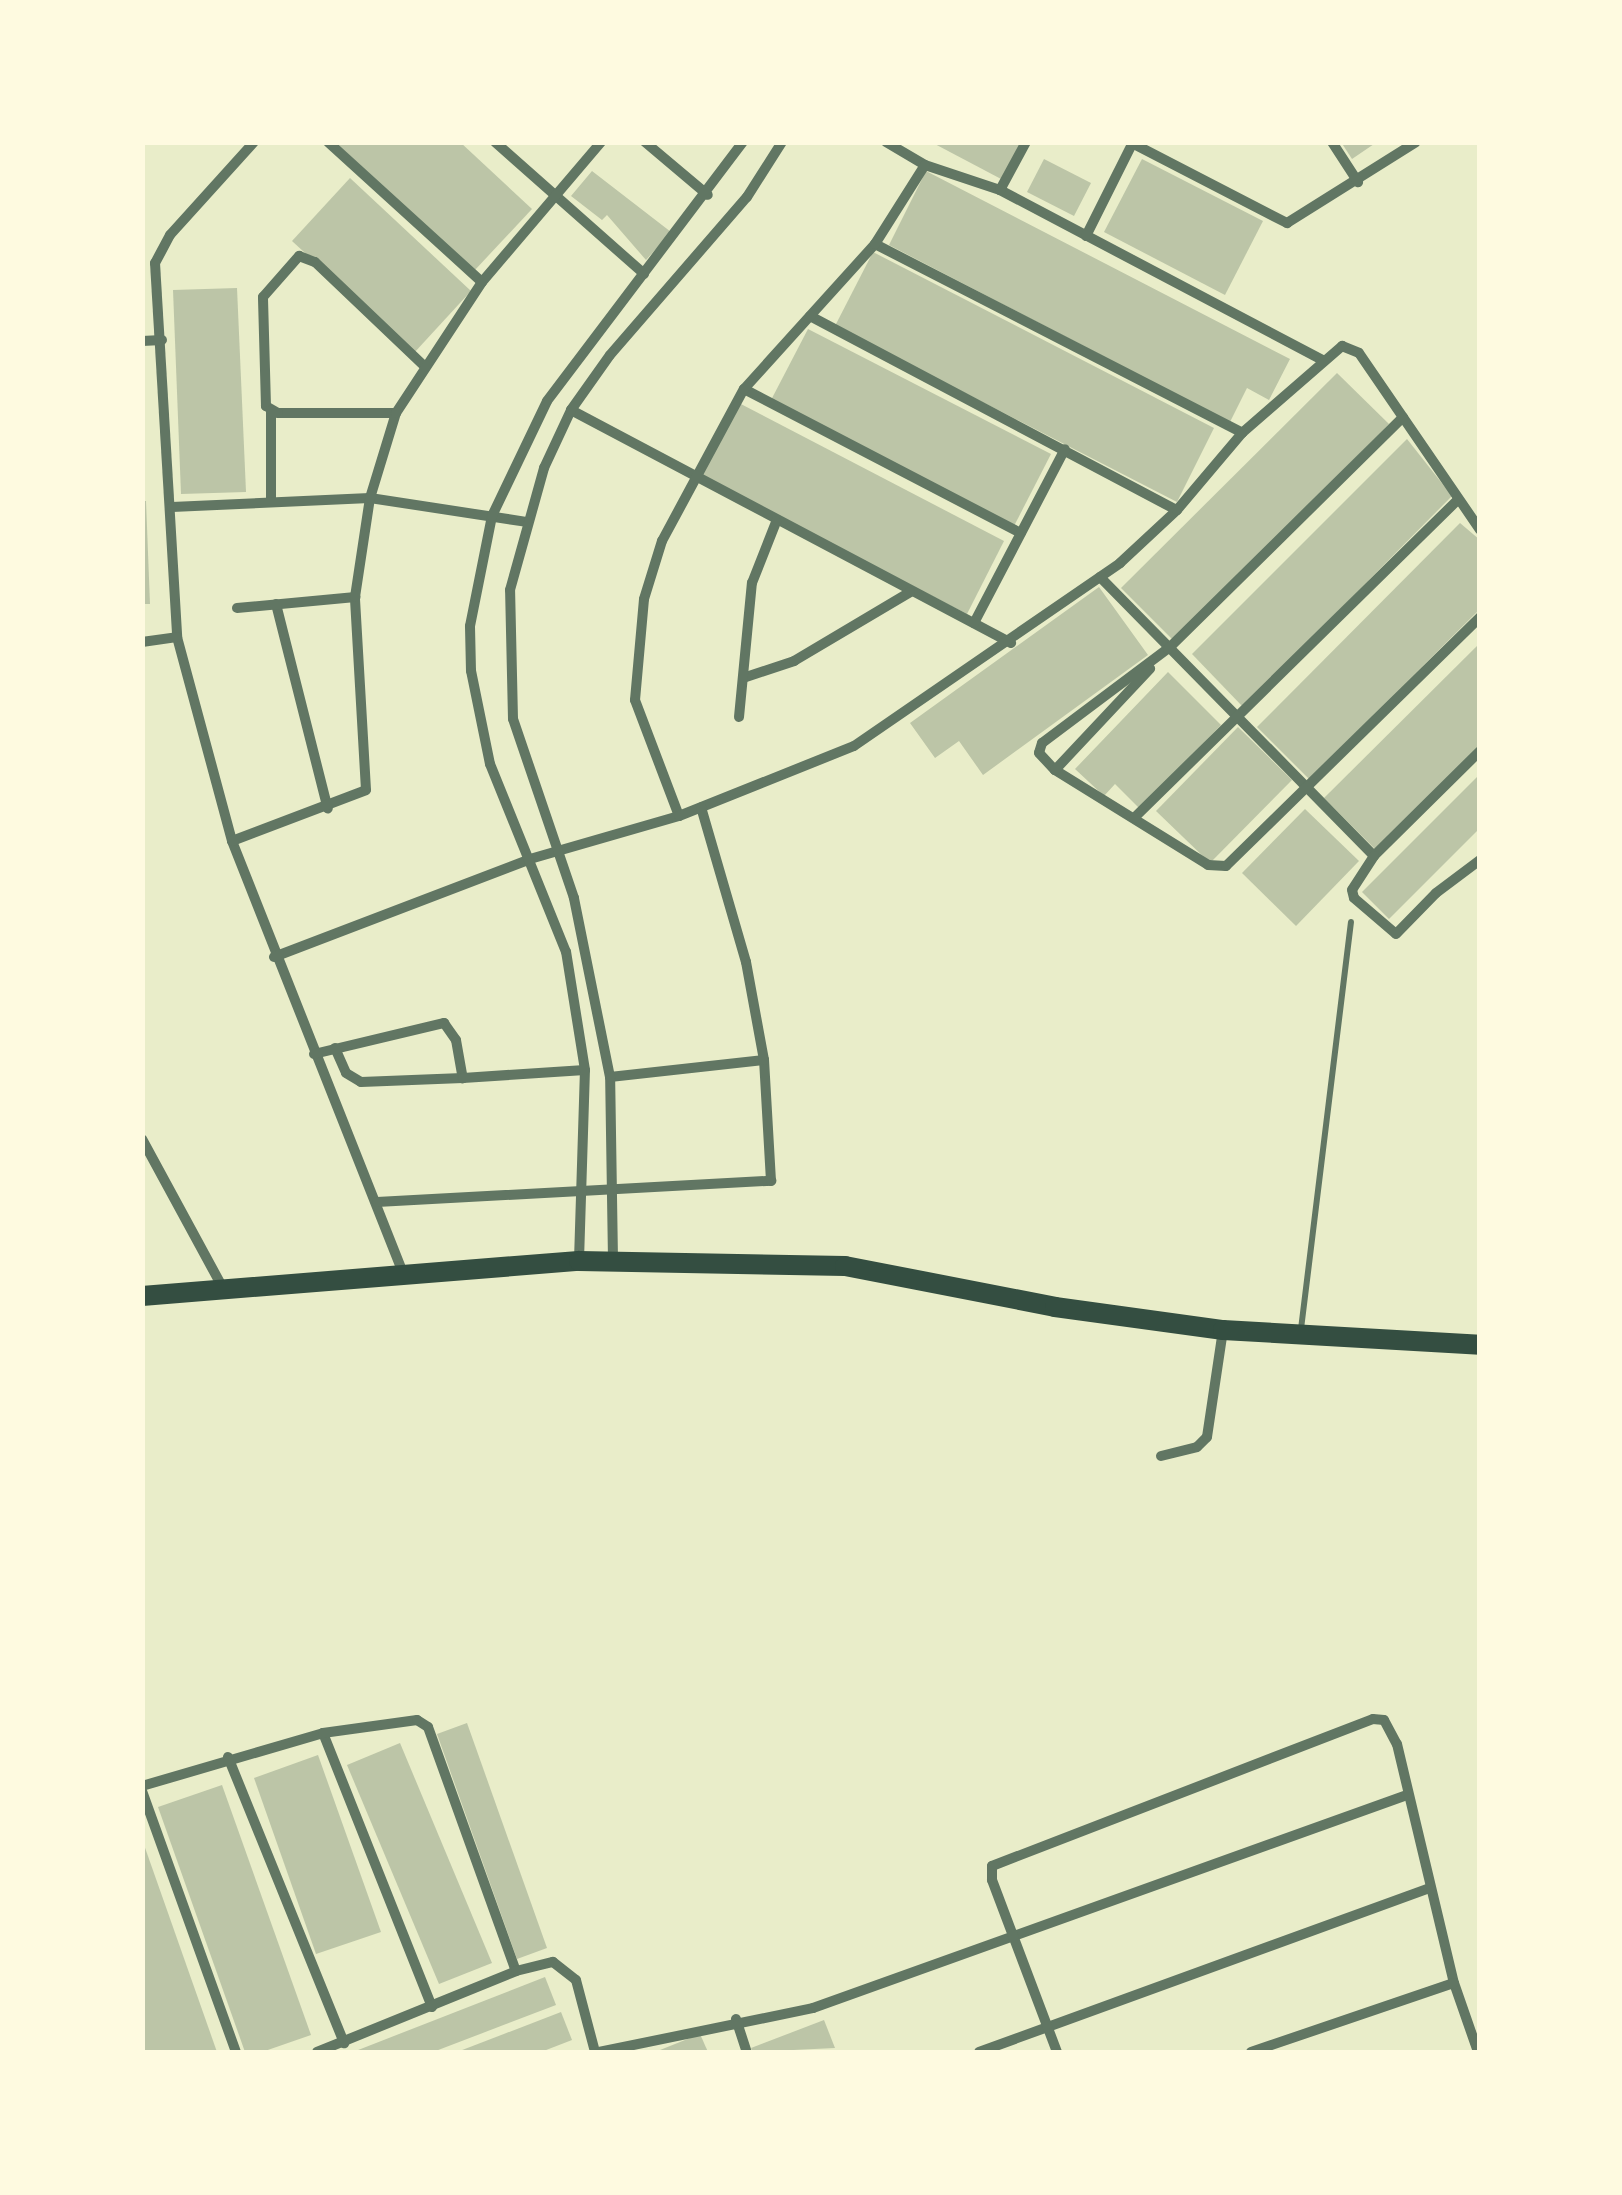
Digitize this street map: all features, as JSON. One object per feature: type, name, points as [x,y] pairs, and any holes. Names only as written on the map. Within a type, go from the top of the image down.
[{"type":"main road","points":[[142,1296],[402,1271],[579,1261],[845,1266],[1055,1307],[1224,1330],[1480,1345]]},
{"type":"street","points":[[254,142],[159,249],[177,637],[232,841],[274,957],[402,1271]]},
{"type":"street","points":[[328,142],[482,282]]},
{"type":"street","points":[[495,142],[644,274]]},
{"type":"street","points":[[232,841],[328,809],[366,790],[355,597],[370,498],[396,412],[423,365],[482,282],[552,193],[601,142]]},
{"type":"street","points":[[645,142],[708,195]]},
{"type":"street","points":[[579,1261],[586,1194],[584,1070],[566,952],[490,764],[471,671],[470,626],[492,516],[547,401],[708,195],[744,142]]},
{"type":"street","points":[[613,1260],[610,1077],[585,943],[524,762],[509,680],[510,590],[526,522],[570,410],[610,354],[747,197],[782,142]]},
{"type":"street","points":[[886,142],[926,165],[1000,190],[1323,360]]},
{"type":"street","points":[[1000,190],[1026,142]]},
{"type":"street","points":[[1332,142],[1358,182]]},
{"type":"street","points":[[1086,236],[1132,143],[1288,223],[1416,142]]},
{"type":"street","points":[[679,816],[635,700],[644,599],[691,478],[744,389],[875,244],[926,165]]},
{"type":"street","points":[[875,244],[1242,434]]},
{"type":"street","points":[[271,502],[271,410],[262,390],[260,314],[282,268],[299,256],[315,262],[423,365]]},
{"type":"street","points":[[810,316],[1177,510]]},
{"type":"street","points":[[142,341],[162,340]]},
{"type":"street","points":[[274,957],[530,859],[679,816],[854,746],[1011,643],[1100,578],[1177,510],[1242,434],[1342,346],[1360,353],[1480,530]]},
{"type":"street","points":[[744,389],[1021,532]]},
{"type":"street","points":[[271,410],[396,412]]},
{"type":"street","points":[[570,410],[691,478],[1011,643]]},
{"type":"street","points":[[1055,770],[1170,648],[1404,417]]},
{"type":"street","points":[[974,623],[1065,449]]},
{"type":"street","points":[[172,507],[370,498],[526,522]]},
{"type":"street","points":[[1134,818],[1458,500]]},
{"type":"street","points":[[739,717],[746,677],[752,583],[776,522]]},
{"type":"street","points":[[1100,578],[1374,856]]},
{"type":"street","points":[[746,677],[794,661],[910,592]]},
{"type":"street","points":[[237,608],[355,597]]},
{"type":"street","points":[[276,604],[328,809]]},
{"type":"street","points":[[1170,648],[1042,744],[1042,759],[1208,864],[1226,866],[1480,617]]},
{"type":"street","points":[[142,642],[177,637]]},
{"type":"street","points":[[1480,750],[1374,856],[1352,890],[1360,906],[1393,934],[1480,860]]},
{"type":"street","points":[[377,1202],[610,1193],[771,1180],[764,1060],[720,857],[701,807]]},
{"type":"street","points":[[314,1054],[444,1024],[456,1040],[463,1078]]},
{"type":"street","points":[[334,1048],[346,1073],[360,1082],[584,1070]]},
{"type":"street","points":[[610,1077],[764,1060]]},
{"type":"street","points":[[142,1138],[224,1288]]},
{"type":"street","points":[[1161,1456],[1197,1447],[1207,1437],[1224,1330]]},
{"type":"street","points":[[236,2052],[142,1788],[228,1757],[404,1718],[428,1728],[516,1971]]},
{"type":"street","points":[[1058,2052],[990,1873],[1002,1858],[1362,1721],[1384,1720],[1393,1730],[1454,1983],[1478,2052]]},
{"type":"street","points":[[323,1734],[432,2007]]},
{"type":"street","points":[[228,1757],[344,2043]]},
{"type":"street","points":[[316,2052],[516,1971],[566,1966],[576,1980],[597,2052],[636,2049],[736,2019],[813,2008],[1016,1940],[1407,1795]]},
{"type":"street","points":[[979,2052],[1430,1888]]},
{"type":"street","points":[[1252,2052],[1454,1983]]},
{"type":"street","points":[[736,2019],[747,2052]]},
{"type":"lane","points":[[1300,1335],[1350,922]]},
{"type":"building","points":[[335,142],[460,142],[532,209],[474,271]]},
{"type":"building","points":[[931,142],[1022,142],[1003,180]]},
{"type":"building","points":[[1341,142],[1377,142],[1352,159]]},
{"type":"building","points":[[1044,159],[1091,183],[1074,216],[1027,192]]},
{"type":"building","points":[[1142,159],[1263,221],[1225,295],[1104,232]]},
{"type":"building","points":[[592,171],[671,232],[646,260],[607,215],[602,220],[571,196]]},
{"type":"building","points":[[926,171],[1290,359],[1269,400],[1247,388],[1230,422],[889,245]]},
{"type":"building","points":[[350,178],[471,291],[414,353],[292,241]]},
{"type":"building","points":[[873,252],[1214,428],[1177,502],[835,326]]},
{"type":"building","points":[[237,288],[246,492],[181,494],[173,290]]},
{"type":"building","points":[[808,329],[1051,454],[1013,528],[770,402]]},
{"type":"building","points":[[1337,373],[1389,424],[1173,640],[1121,588]]},
{"type":"building","points":[[737,402],[1004,541],[967,614],[700,476]]},
{"type":"building","points":[[1407,439],[1452,496],[1243,707],[1192,654]]},
{"type":"building","points":[[142,501],[146,501],[150,604],[142,604]]},
{"type":"building","points":[[1460,523],[1480,540],[1480,609],[1309,779],[1257,727]]},
{"type":"building","points":[[1099,587],[1148,655],[983,775],[959,741],[935,758],[910,723]]},
{"type":"building","points":[[1480,643],[1480,747],[1376,850],[1324,798]]},
{"type":"building","points":[[1168,672],[1221,725],[1140,809],[1115,784],[1104,796],[1075,769]]},
{"type":"building","points":[[1238,727],[1292,780],[1210,863],[1156,811]]},
{"type":"building","points":[[1480,774],[1480,828],[1389,919],[1362,892]]},
{"type":"building","points":[[1305,809],[1359,861],[1296,926],[1242,873]]},
{"type":"building","points":[[467,1723],[547,1948],[517,1959],[437,1734]]},
{"type":"building","points":[[400,1743],[492,1963],[439,1984],[347,1765]]},
{"type":"building","points":[[318,1755],[381,1932],[316,1954],[254,1778]]},
{"type":"building","points":[[222,1785],[311,2035],[262,2052],[245,2052],[158,1807]]},
{"type":"building","points":[[143,1842],[217,2052],[145,2052]]},
{"type":"building","points":[[545,1977],[556,2005],[433,2052],[353,2052]]},
{"type":"building","points":[[561,2012],[572,2040],[541,2052],[457,2052]]},
{"type":"building","points":[[824,2020],[835,2048],[753,2052],[751,2048]]},
{"type":"building","points":[[700,2034],[708,2052],[655,2052]]}]
